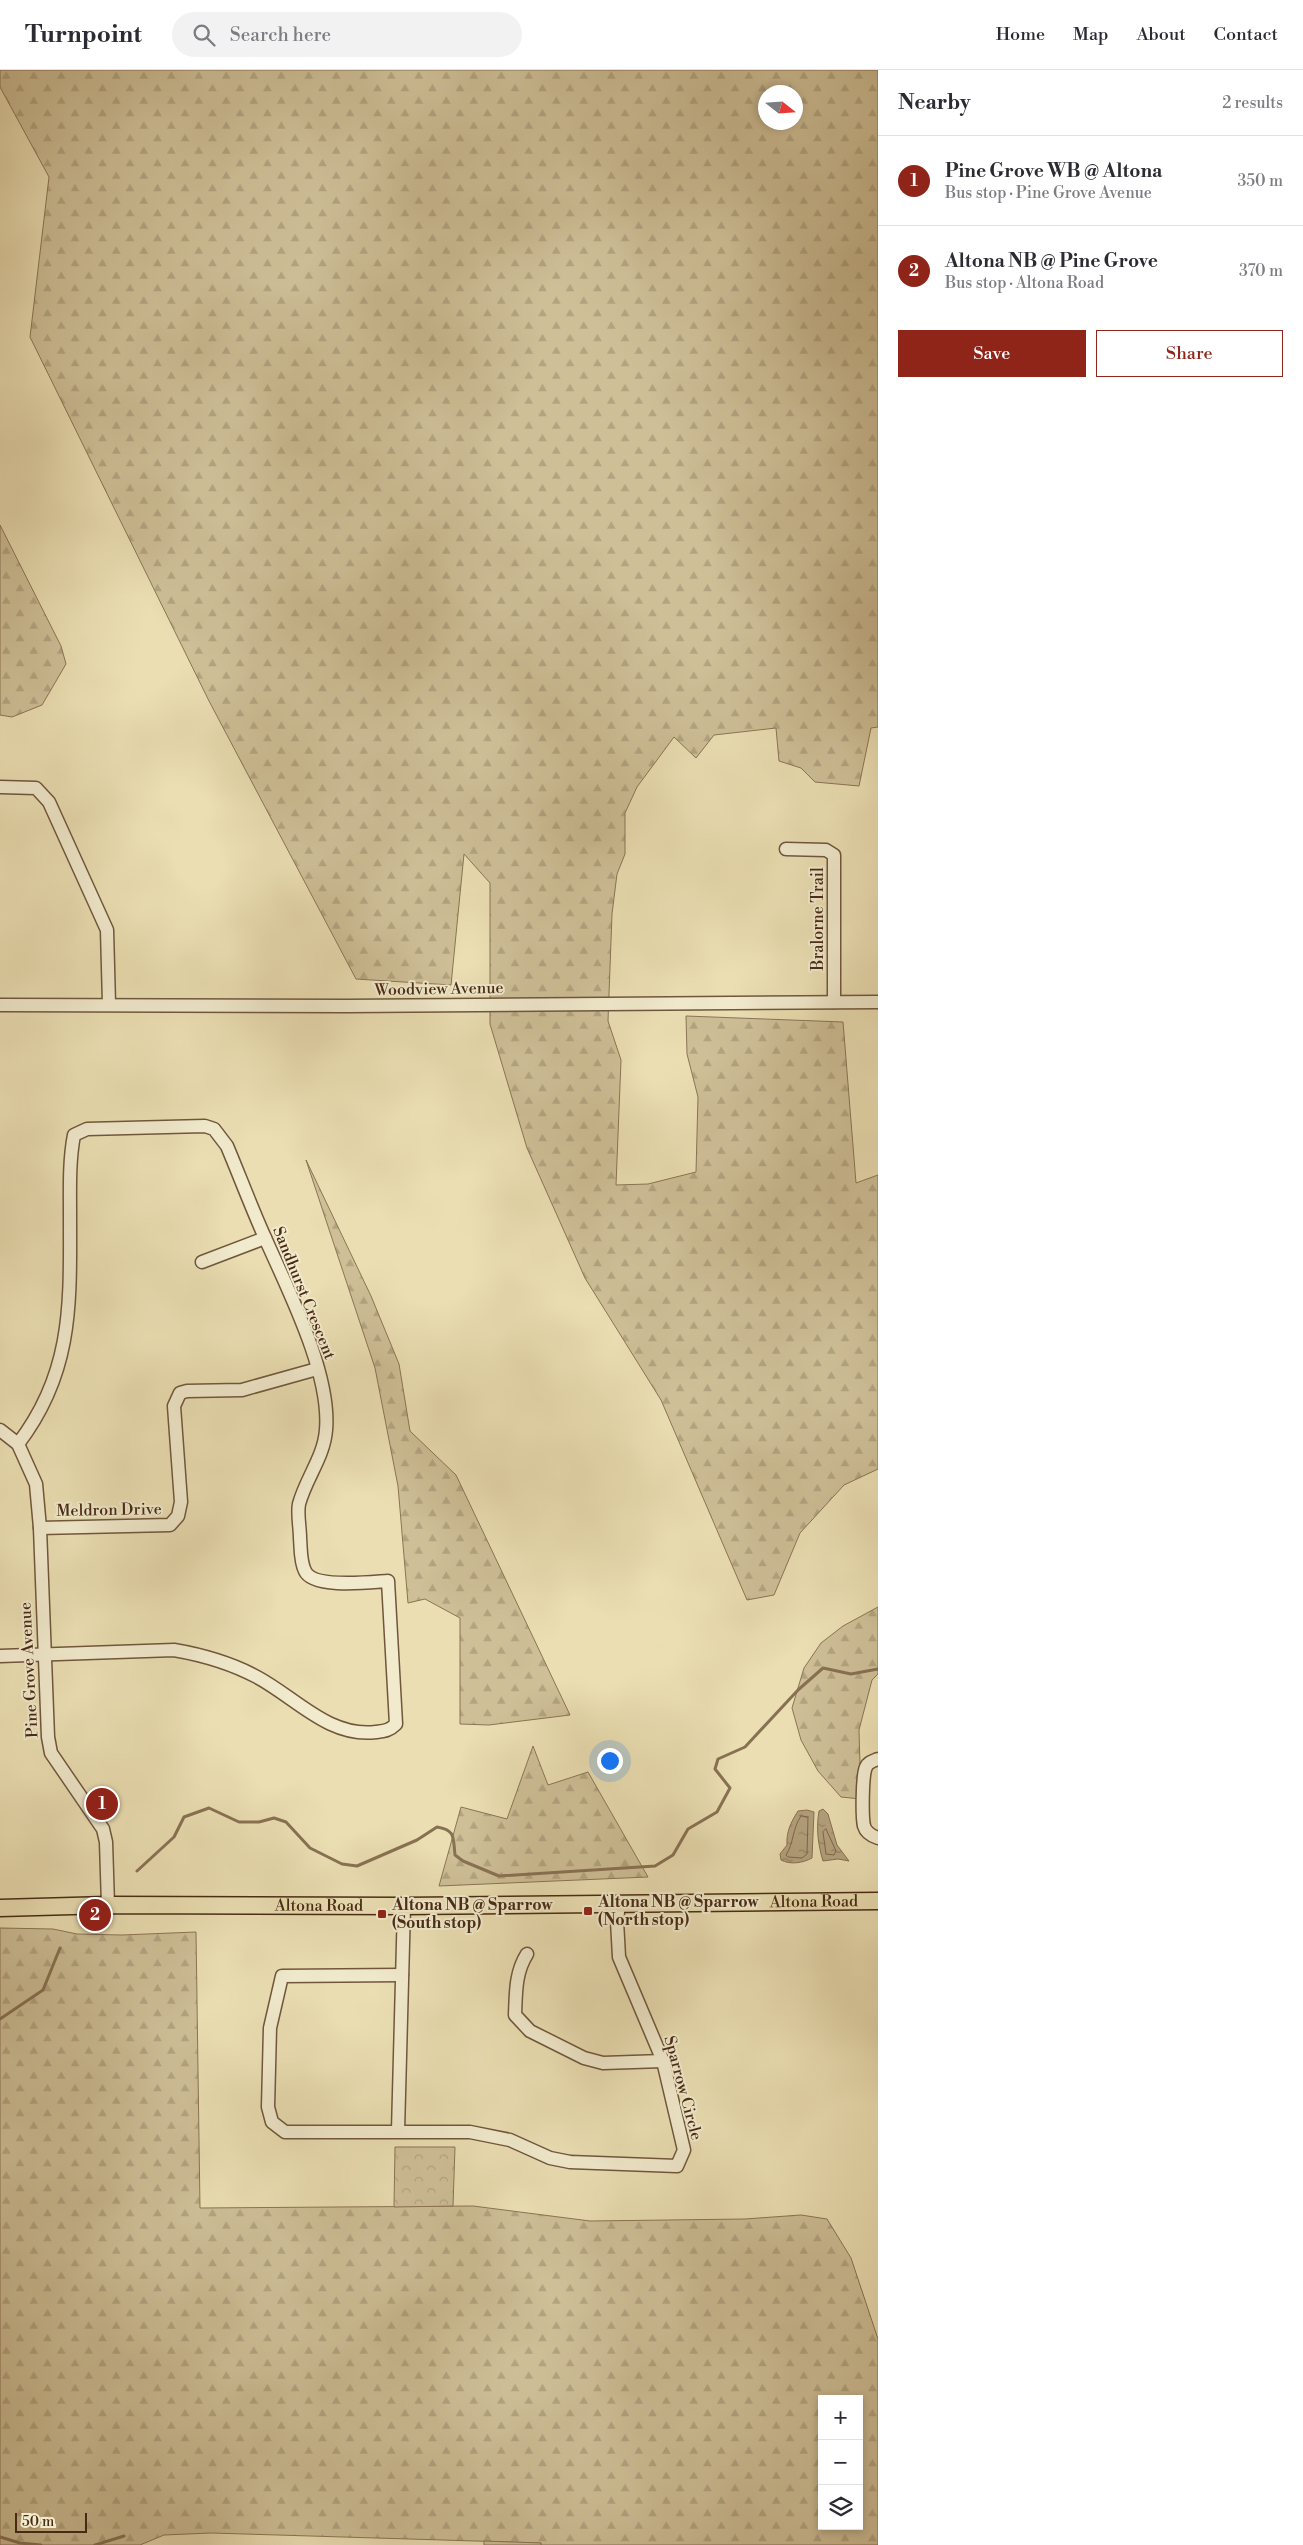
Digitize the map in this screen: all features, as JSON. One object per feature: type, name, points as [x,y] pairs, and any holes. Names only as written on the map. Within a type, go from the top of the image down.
[{"type":"main road","name":"Altona Road","points":[[0,1908],[108,1904],[404,1906],[878,1900]]},
{"type":"street","points":[[0,787],[36,788],[49,802],[107,930],[109,1004]]},
{"type":"street","name":"Bralorne Trail","points":[[786,849],[826,850],[834,855],[834,1002]]},
{"type":"street","name":"Woodview Avenue","points":[[0,1005],[357,1006],[878,1002]]},
{"type":"street","name":"Sandhurst Crescent","points":[[18,1444],[50,1389],[65,1341],[70,1295],[70,1160],[74,1135],[86,1129],[205,1126],[214,1129],[228,1146],[317,1369],[326,1407],[326,1430],[323,1451],[302,1494],[299,1507],[302,1562],[305,1573],[312,1578],[337,1584],[388,1581],[396,1724],[390,1730],[372,1732],[360,1732],[332,1725],[258,1678],[202,1655],[174,1650],[44,1654]]},
{"type":"street","points":[[202,1262],[265,1238]]},
{"type":"street","name":"Meldron Drive","points":[[40,1528],[170,1525],[178,1516],[181,1502],[174,1406],[180,1393],[187,1391],[242,1390],[317,1369]]},
{"type":"street","name":"Pine Grove Avenue","points":[[0,1430],[18,1444],[36,1484],[40,1528],[46,1719],[51,1753],[103,1829],[106,1842],[108,1904]]},
{"type":"street","points":[[0,1656],[44,1654]]},
{"type":"street","points":[[878,1758],[870,1762],[864,1775],[864,1826],[867,1832],[878,1838]]},
{"type":"street","name":"Sparrow Circle","points":[[398,2131],[470,2132],[490,2135],[510,2140],[550,2158],[570,2162],[677,2166],[684,2150],[663,2061],[619,1957],[617,1920],[619,1903]]},
{"type":"street","points":[[402,1975],[282,1976],[270,2028],[268,2107],[272,2122],[277,2128],[285,2132],[398,2131],[404,1906]]},
{"type":"street","points":[[527,1954],[520,1966],[515,2015],[530,2031],[584,2058],[602,2063],[663,2061]]},
{"type":"green space","points":[[0,70],[878,70],[878,727],[871,728],[859,786],[815,782],[801,768],[779,761],[776,728],[714,735],[696,758],[674,737],[637,787],[625,813],[625,854],[617,874],[612,914],[608,1021],[621,1060],[616,1185],[648,1184],[696,1172],[698,1097],[687,1054],[686,1016],[843,1022],[856,1183],[878,1175],[878,1469],[844,1485],[800,1533],[774,1595],[747,1600],[661,1400],[585,1278],[527,1148],[490,1024],[490,883],[464,854],[451,985],[356,979],[209,701],[30,337],[49,177],[0,87]]},
{"type":"green space","points":[[0,525],[61,646],[66,664],[42,705],[12,717],[0,715]]},
{"type":"green space","points":[[306,1160],[371,1296],[399,1364],[410,1431],[456,1475],[570,1715],[489,1725],[460,1724],[460,1618],[425,1599],[408,1603],[398,1486],[375,1368]]},
{"type":"green space","points":[[878,1607],[878,1674],[872,1680],[859,1730],[861,1799],[841,1797],[818,1771],[801,1740],[792,1708],[804,1668],[821,1643],[843,1626]]},
{"type":"green space","points":[[533,1746],[548,1785],[588,1772],[648,1877],[439,1886],[461,1807],[507,1819]]},
{"type":"green space","points":[[0,1928],[53,1929],[77,1934],[122,1935],[196,1932],[200,2208],[473,2206],[590,2221],[745,2219],[801,2215],[827,2219],[851,2258],[878,2339],[878,2545],[541,2545],[541,2543],[211,2533],[164,2535],[140,2545],[0,2545]]},
{"type":"green space","points":[[395,2147],[455,2147],[453,2206],[394,2207]]},
{"type":"green space","points":[[484,2541],[541,2543],[541,2545],[484,2545]]},
{"type":"water","points":[[823,1809],[828,1814],[837,1845],[849,1861],[838,1859],[823,1861],[819,1843],[818,1817],[819,1811]]},
{"type":"water","points":[[807,1810],[814,1812],[812,1858],[796,1863],[781,1860],[780,1854],[787,1845],[788,1831],[793,1819],[798,1811]]},
{"type":"waterway","points":[[137,1871],[174,1837],[184,1817],[209,1808],[239,1822],[259,1822],[274,1818],[286,1822],[310,1848],[342,1864],[357,1866],[417,1840],[437,1827],[448,1830],[451,1833],[455,1855],[463,1861],[499,1876],[655,1866],[673,1855],[688,1829],[717,1812],[730,1788],[715,1769],[718,1759],[745,1747],[798,1690],[823,1668],[851,1674],[878,1669]]},
{"type":"waterway","points":[[0,2019],[43,1990],[60,1948]]},
{"type":"waterway","points":[[95,2545],[124,2536]]},
{"type":"waterway","points":[[0,2537],[20,2543],[41,2545]]},
{"type":"place","name":"Pine Grove WB @ Altona","points":[[102,1804]]},
{"type":"place","name":"Altona NB @ Sparrow (North stop)","points":[[588,1911]]},
{"type":"place","name":"Altona NB @ Sparrow (South stop)","points":[[382,1914]]},
{"type":"place","name":"Altona NB @ Pine Grove","points":[[95,1915]]}]
